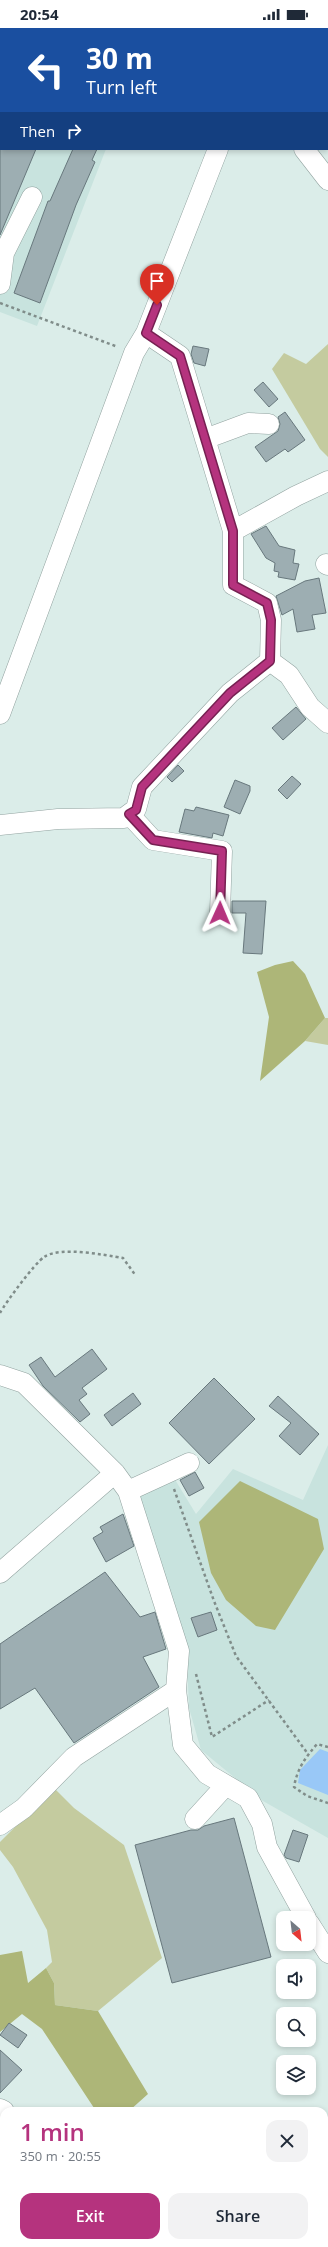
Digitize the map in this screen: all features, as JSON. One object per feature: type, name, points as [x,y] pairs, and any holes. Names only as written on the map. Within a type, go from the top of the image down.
[{"type":"street","points":[[0,714],[134,353],[146,333],[218,150]]},
{"type":"street","points":[[305,150],[328,180]]},
{"type":"street","points":[[0,284],[4,253],[32,197]]},
{"type":"street","points":[[0,825],[58,818],[124,818],[136,810],[142,787],[230,693],[270,661],[271,620],[267,603],[233,585],[233,531],[180,356],[146,333]]},
{"type":"street","points":[[205,439],[248,423],[269,424]]},
{"type":"street","points":[[233,531],[296,496],[328,481]]},
{"type":"street","points":[[270,661],[289,675],[310,707],[328,723]]},
{"type":"street","points":[[129,814],[153,840],[222,851],[220,913]]},
{"type":"street","points":[[0,1375],[24,1383],[115,1473],[128,1491],[179,1651],[176,1690],[183,1744],[207,1774],[248,1798],[262,1824],[267,1847],[302,1911]]},
{"type":"street","points":[[128,1491],[189,1463]]},
{"type":"street","points":[[0,1573],[115,1473]]},
{"type":"street","points":[[0,1826],[24,1808],[74,1757],[176,1690]]},
{"type":"street","points":[[195,1818],[226,1785]]},
{"type":"street","points":[[316,1934],[328,1953]]},
{"type":"path","points":[[0,303],[134,353]]},
{"type":"path","points":[[0,1313],[6,1303],[44,1256],[74,1251],[123,1258],[136,1276]]},
{"type":"path","points":[[172,1485],[214,1601],[236,1656],[308,1754]]},
{"type":"path","points":[[195,1672],[212,1737],[269,1700]]},
{"type":"path","points":[[328,1747],[317,1744],[308,1754],[296,1772],[294,1786],[307,1796],[328,1802]]},
{"type":"shaded area","points":[[0,150],[106,150],[37,326],[0,312]]},
{"type":"shaded area","points":[[328,1445],[328,1838],[263,1801],[201,1750],[189,1708],[187,1662],[137,1498],[174,1478],[196,1514],[233,1469],[303,1500]]},
{"type":"green space","points":[[328,344],[328,457],[320,449],[272,369],[284,353],[306,364]]},
{"type":"green space","points":[[293,961],[305,974],[325,1018],[305,1041],[260,1081],[269,1017],[257,972],[275,965]]},
{"type":"green space","points":[[325,1018],[328,1018],[328,1045],[305,1041]]},
{"type":"green space","points":[[240,1481],[318,1519],[324,1549],[275,1630],[256,1626],[226,1600],[211,1573],[199,1522]]},
{"type":"green space","points":[[54,1788],[74,1808],[124,1845],[162,1958],[98,2011],[55,2005],[54,1983],[46,1968],[52,1962],[47,1930],[13,1867],[0,1850],[0,1842]]},
{"type":"green space","points":[[22,1951],[28,1983],[46,1968],[54,1983],[55,2005],[98,2011],[148,2094],[133,2107],[93,2107],[42,2029],[22,2014],[0,2032],[0,1955]]},
{"type":"water","points":[[320,1749],[328,1752],[328,1795],[298,1783],[300,1770]]},
{"type":"building","points":[[0,150],[36,150],[0,235]]},
{"type":"building","points":[[73,150],[97,150],[92,160],[95,162],[76,205],[40,303],[14,293],[48,201],[50,201]]},
{"type":"building","points":[[193,346],[209,349],[205,366],[194,363],[191,354]]},
{"type":"building","points":[[263,382],[278,399],[269,407],[254,390]]},
{"type":"building","points":[[285,412],[305,440],[288,452],[285,449],[266,462],[255,447],[278,431],[280,424],[278,417]]},
{"type":"building","points":[[266,526],[279,546],[295,550],[293,563],[299,564],[295,580],[278,577],[279,572],[274,571],[275,563],[266,558],[251,534]]},
{"type":"building","points":[[319,578],[326,613],[312,615],[315,629],[297,632],[293,609],[282,615],[276,596],[305,581]]},
{"type":"building","points":[[296,707],[306,719],[283,740],[272,728]]},
{"type":"building","points":[[178,765],[184,771],[172,782],[167,777]]},
{"type":"building","points":[[292,776],[301,784],[287,799],[278,790]]},
{"type":"building","points":[[235,780],[250,786],[250,791],[240,814],[224,807]]},
{"type":"building","points":[[196,807],[229,815],[223,836],[213,833],[212,838],[179,832],[185,809],[194,811]]},
{"type":"building","points":[[232,901],[266,901],[262,954],[243,953],[246,913],[232,913]]},
{"type":"building","points":[[92,1349],[107,1369],[82,1388],[87,1394],[79,1400],[90,1414],[80,1422],[43,1386],[29,1365],[41,1357],[55,1377]]},
{"type":"building","points":[[214,1378],[255,1419],[209,1464],[169,1423]]},
{"type":"building","points":[[133,1393],[141,1404],[112,1426],[104,1415]]},
{"type":"building","points":[[278,1396],[319,1434],[300,1455],[279,1436],[291,1423],[269,1406]]},
{"type":"building","points":[[195,1472],[204,1488],[189,1496],[180,1480]]},
{"type":"building","points":[[123,1514],[134,1546],[106,1562],[93,1538],[103,1532],[100,1527]]},
{"type":"building","points":[[105,1572],[140,1617],[155,1612],[166,1649],[143,1657],[159,1687],[74,1743],[35,1688],[0,1709],[0,1644]]},
{"type":"building","points":[[211,1612],[217,1630],[198,1637],[191,1618]]},
{"type":"building","points":[[234,1818],[271,1957],[172,1983],[135,1845],[191,1830],[198,1830],[204,1826]]},
{"type":"building","points":[[293,1830],[308,1835],[299,1862],[286,1858],[284,1855]]},
{"type":"building","points":[[9,2023],[27,2035],[18,2048],[0,2035]]},
{"type":"building","points":[[0,2050],[22,2070],[0,2093]]},
{"type":"route","points":[[157,305],[146,333],[180,356],[233,531],[233,585],[267,603],[271,620],[270,661],[230,693],[198,729],[142,787],[136,810],[129,814],[153,840],[222,851],[220,913]]}]
